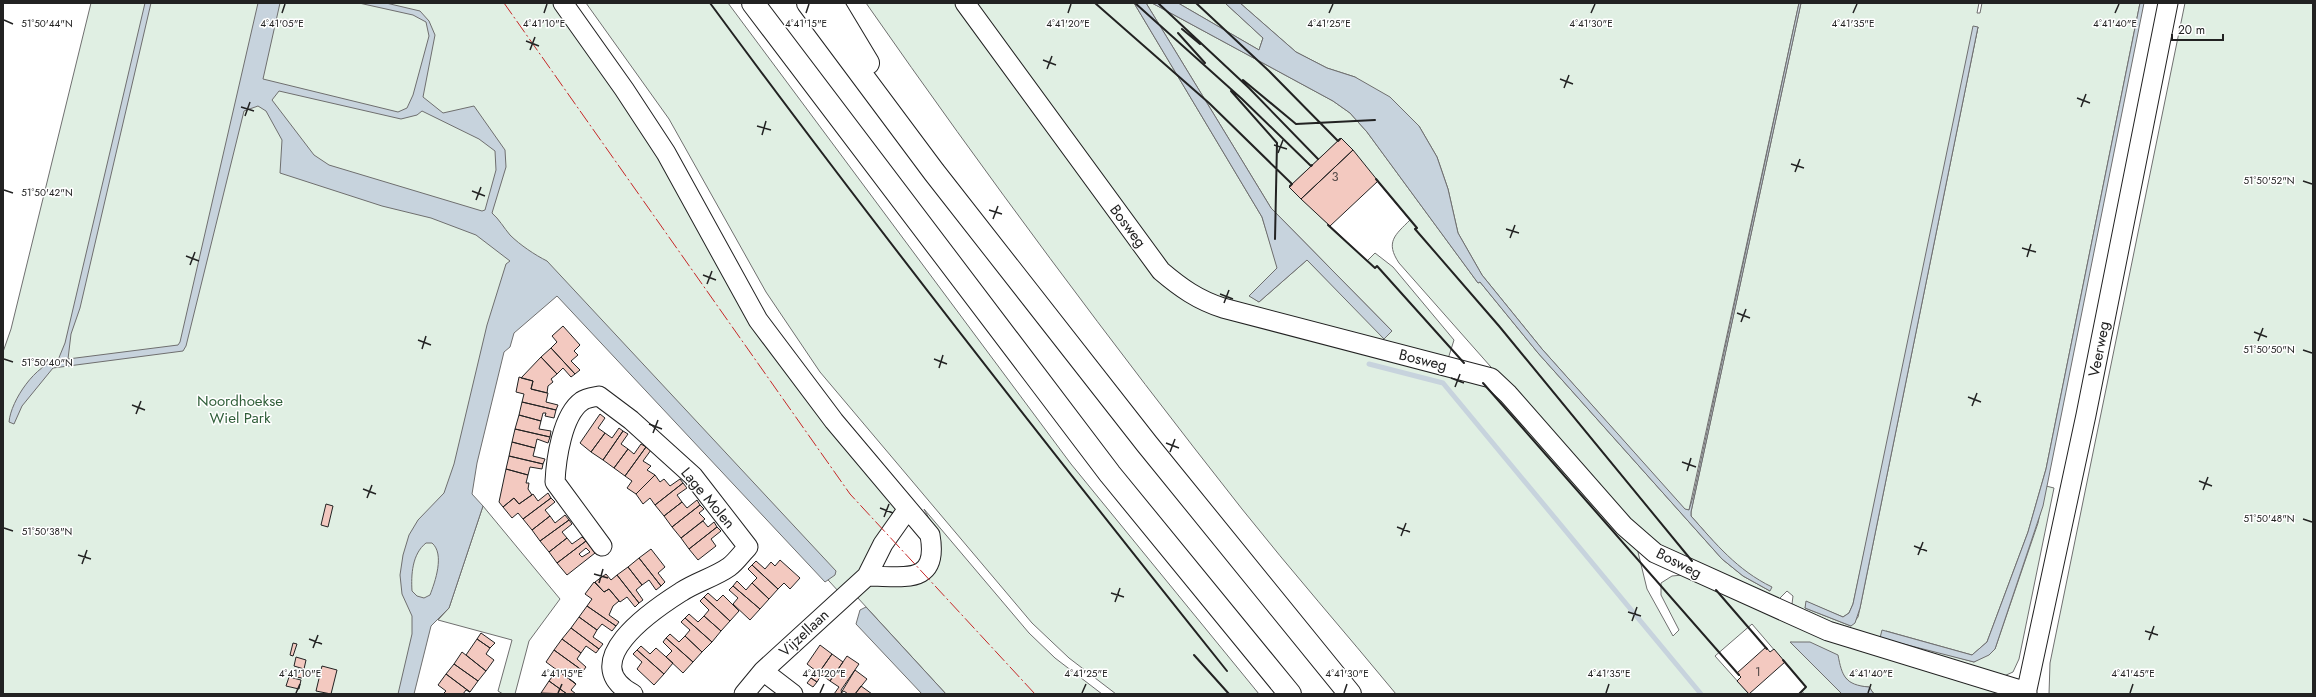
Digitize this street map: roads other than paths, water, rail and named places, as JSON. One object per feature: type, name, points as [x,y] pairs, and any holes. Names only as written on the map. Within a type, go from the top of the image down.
[{"type":"highway","points":[[753,3],[1110,474],[1290,694]]},
{"type":"highway","points":[[808,3],[934,172],[1147,444],[1350,694]]},
{"type":"highway","points":[[832,3],[934,172]]},
{"type":"street","points":[[563,3],[624,89],[666,153],[758,320],[834,421],[907,510],[930,535],[933,552],[926,571],[916,576],[867,576]]},
{"type":"street","name":"Bosweg","points":[[965,3],[1161,271],[1179,287],[1201,301],[1223,308],[1492,378],[1508,394],[1624,526],[1655,553],[1828,631],[2026,693]]},
{"type":"street","name":"Veerweg","points":[[2026,693],[2086,415],[2168,3]]},
{"type":"street","name":"Lage Molen","points":[[602,546],[555,482],[557,455],[570,414],[582,401],[599,396],[631,420],[693,476],[748,546],[730,566],[681,592],[633,628],[613,654],[611,670],[625,692]]},
{"type":"street","name":"Vijzellaan","points":[[744,694],[763,671],[867,576],[883,544],[907,510]]},
{"type":"street","points":[[763,671],[793,694]]},
{"type":"waterway","points":[[1369,364],[1443,383],[1701,694]]},
{"type":"park label","name":"Noordhoekse Wiel Park","points":[[240,410]]}]
